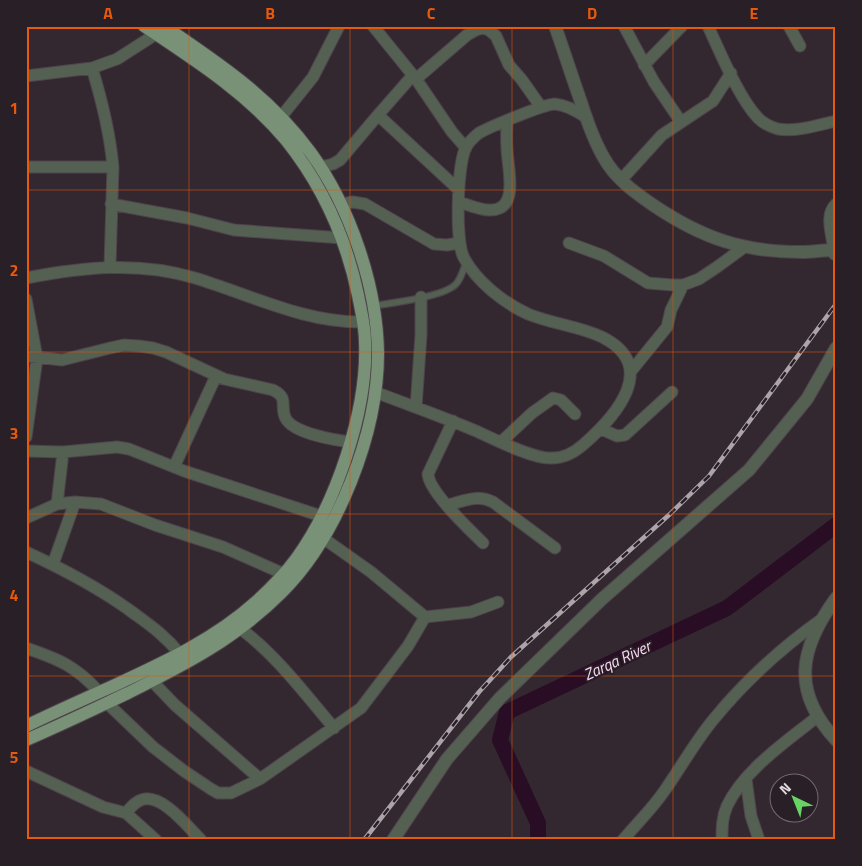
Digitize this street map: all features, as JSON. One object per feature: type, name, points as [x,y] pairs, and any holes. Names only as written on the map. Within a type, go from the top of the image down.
[{"type":"main road","points":[[26,726],[180,654],[211,636],[241,615],[284,574],[305,546],[339,476],[370,373],[377,337],[373,306],[361,258],[341,204],[321,167],[281,117],[248,85],[160,30],[144,26]]},
{"type":"main road","points":[[26,740],[152,681],[204,654],[241,629],[294,579],[323,538],[344,499],[368,427],[375,392],[352,267],[332,215],[314,181],[285,139],[258,110],[179,43]]},
{"type":"street","points":[[281,117],[313,77],[339,26]]},
{"type":"street","points":[[373,26],[414,77],[452,132],[466,148]]},
{"type":"street","points":[[555,26],[586,118],[603,157],[621,180],[656,207],[709,237],[743,248],[779,252],[832,252],[829,216],[836,204]]},
{"type":"street","points":[[624,26],[644,65],[681,122]]},
{"type":"street","points":[[644,65],[682,26]]},
{"type":"street","points":[[708,26],[731,73],[752,109],[759,119],[767,125],[779,129],[790,129],[811,127],[836,121]]},
{"type":"street","points":[[789,26],[800,46]]},
{"type":"street","points":[[321,167],[340,160],[378,114],[414,77],[467,35],[483,28],[496,36],[509,65],[541,107]]},
{"type":"street","points":[[26,76],[92,68],[117,59],[160,30]]},
{"type":"street","points":[[92,68],[106,117],[110,140],[112,167],[110,266]]},
{"type":"street","points":[[621,180],[662,136],[713,100],[731,73]]},
{"type":"street","points":[[586,118],[576,110],[555,104],[541,107],[478,134],[466,148],[462,160],[459,196],[459,243],[466,262],[494,292],[526,312],[549,322],[592,333],[612,343],[628,360],[632,370]]},
{"type":"street","points":[[378,114],[459,196],[490,210],[498,208],[510,196],[507,121]]},
{"type":"street","points":[[26,168],[112,167]]},
{"type":"street","points":[[341,204],[352,202],[365,204],[434,244],[447,246],[459,243]]},
{"type":"street","points":[[110,204],[187,218],[234,230],[342,238]]},
{"type":"street","points":[[569,243],[604,256],[648,283],[683,285],[699,279],[743,248]]},
{"type":"street","points":[[26,278],[72,270],[130,266],[172,272],[195,278],[314,317],[344,322],[363,322]]},
{"type":"street","points":[[375,392],[541,457],[557,458],[573,453],[601,429],[623,400],[632,370],[667,327],[671,310],[683,285]]},
{"type":"street","points":[[416,407],[421,335],[420,298]]},
{"type":"street","points":[[26,299],[32,357],[26,437]]},
{"type":"street","points":[[32,357],[62,360],[124,346],[153,348],[166,352],[216,376],[242,385],[273,390],[279,393],[283,400],[284,415],[290,424],[327,438],[350,442]]},
{"type":"street","points":[[393,840],[447,759],[500,698],[602,599],[749,470],[807,399],[836,348]]},
{"type":"street","points":[[174,467],[216,376]]},
{"type":"street","points":[[601,429],[617,436],[625,435],[672,392]]},
{"type":"street","points":[[501,442],[532,413],[553,398],[561,400],[575,414]]},
{"type":"street","points":[[453,421],[428,474],[430,483],[483,543]]},
{"type":"street","points":[[26,451],[63,452],[118,447],[129,449],[174,467],[321,516]]},
{"type":"street","points":[[57,504],[63,452]]},
{"type":"street","points":[[448,505],[474,498],[486,499],[493,502],[555,548]]},
{"type":"street","points":[[53,564],[75,502]]},
{"type":"street","points":[[26,518],[57,504],[75,502],[101,504],[155,525],[222,547],[284,574]]},
{"type":"street","points":[[323,538],[371,572],[425,617],[471,612],[498,602]]},
{"type":"street","points":[[26,552],[53,564],[97,588],[146,621],[163,635],[180,654]]},
{"type":"street","points":[[836,598],[822,619],[813,638],[805,664],[807,691],[817,717],[836,740]]},
{"type":"street","points":[[623,840],[655,804],[697,740],[726,704],[785,646],[836,611]]},
{"type":"street","points":[[107,703],[153,747],[211,789],[218,793],[231,793],[260,779],[361,708],[408,646],[425,617]]},
{"type":"street","points":[[241,629],[284,669],[334,728]]},
{"type":"street","points":[[26,648],[72,667],[99,692]]},
{"type":"street","points":[[152,681],[175,706],[260,779]]},
{"type":"street","points":[[722,840],[727,806],[746,779],[778,748],[817,717]]},
{"type":"street","points":[[26,771],[103,807],[126,812],[156,840]]},
{"type":"street","points":[[746,779],[750,816],[759,840]]},
{"type":"street","points":[[126,812],[141,800],[156,800],[166,806],[201,840]]},
{"type":"lane","points":[[373,306],[420,298],[453,287],[460,278],[466,262]]},
{"type":"waterway","name":"Zarqa River","points":[[538,840],[538,823],[500,740],[507,712],[727,608],[836,525]]},
{"type":"railway","points":[[364,840],[479,692],[511,657],[670,514],[709,476],[836,304]]}]
